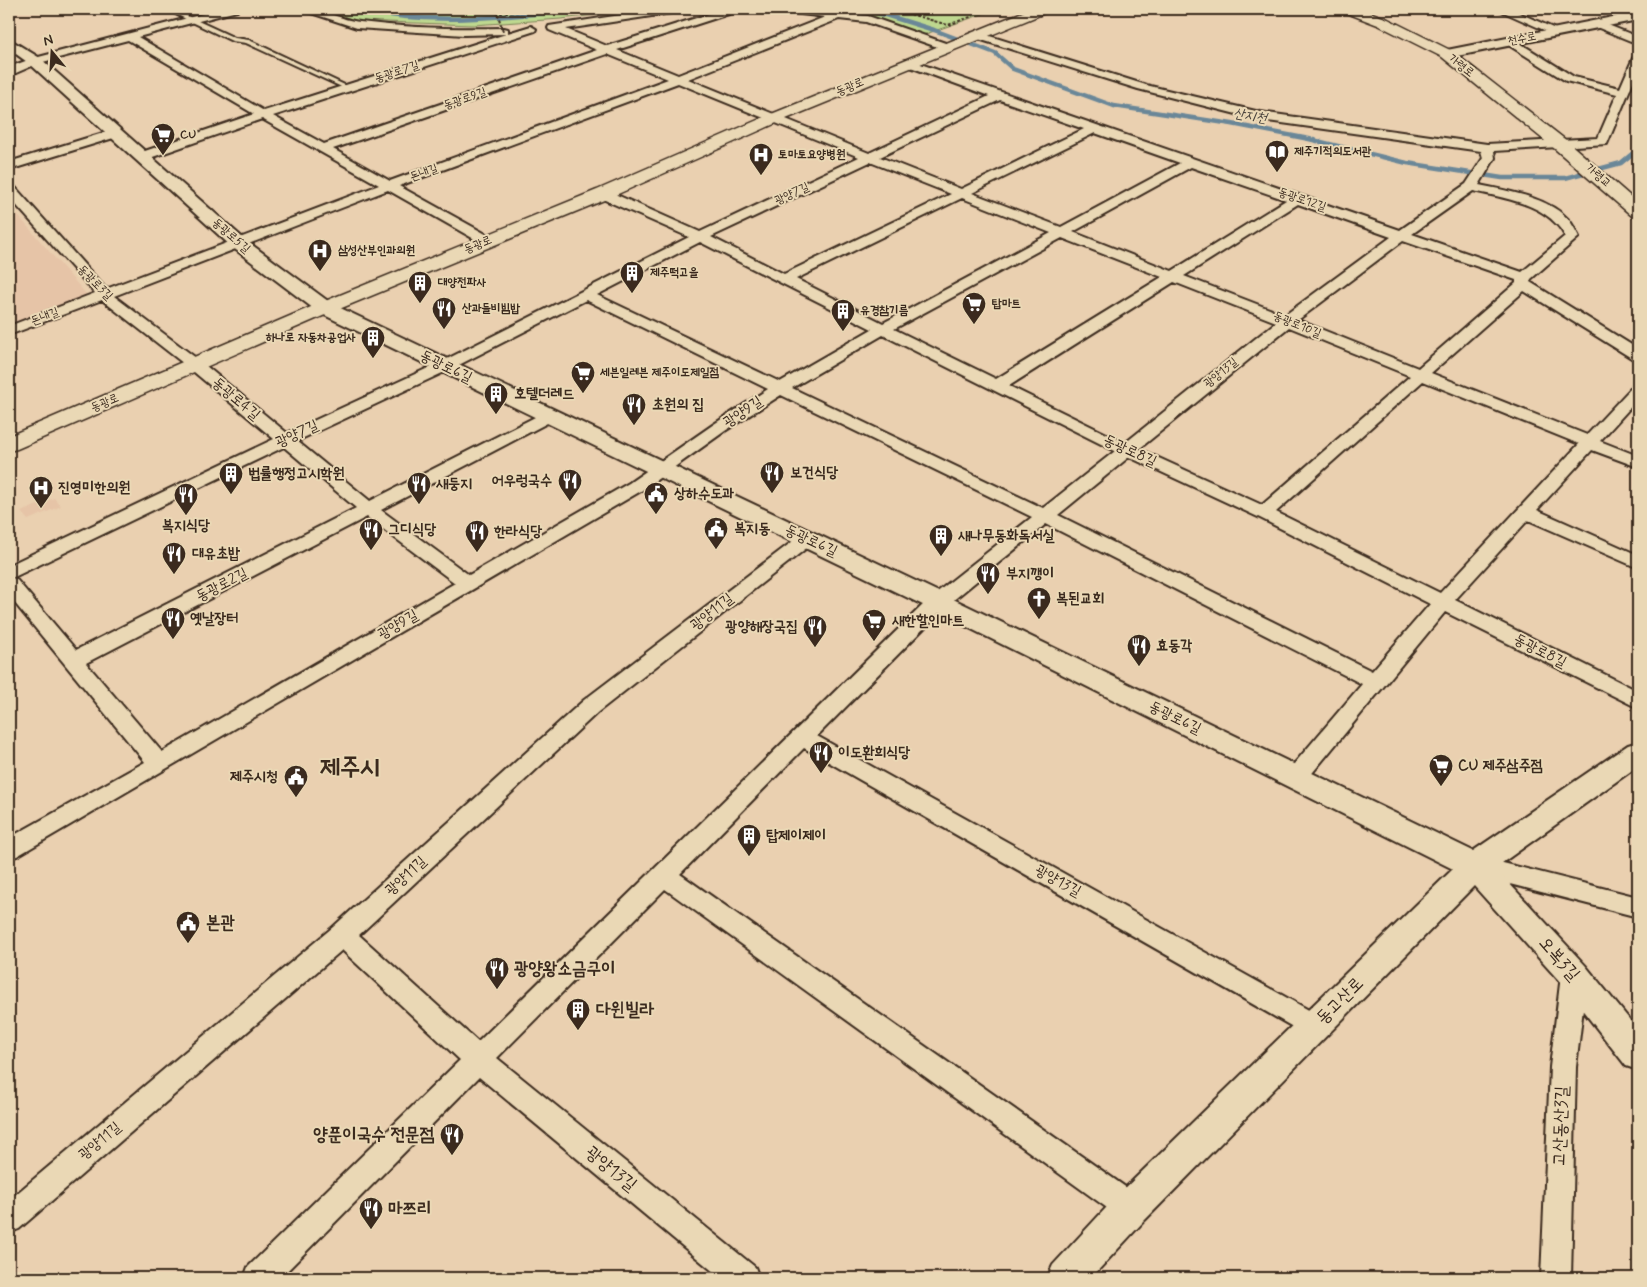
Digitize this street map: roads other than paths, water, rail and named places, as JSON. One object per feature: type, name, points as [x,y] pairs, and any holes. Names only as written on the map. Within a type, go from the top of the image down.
[{"type":"main road","points":[[976,35],[1042,9]]},
{"type":"main road","name":"가령로","points":[[1349,9],[1383,22],[1447,54],[1561,144]]},
{"type":"main road","name":"동광로","points":[[9,444],[325,308],[603,194],[775,118],[976,35]]},
{"type":"main road","name":"가령교","points":[[1561,144],[1637,208]]},
{"type":"street","points":[[9,73],[11,70],[36,61],[233,9]]},
{"type":"street","points":[[309,9],[357,26],[464,32],[553,28],[678,9]]},
{"type":"street","name":"동광로9길","points":[[322,148],[607,50],[734,9]]},
{"type":"street","points":[[785,9],[868,19],[947,47]]},
{"type":"street","points":[[1502,9],[1557,32]]},
{"type":"street","name":"돈내길","points":[[9,331],[388,186],[678,79],[839,15]]},
{"type":"street","name":"천수로","points":[[1447,54],[1638,16]]},
{"type":"street","points":[[1598,24],[1638,41]]},
{"type":"street","points":[[553,28],[775,118]]},
{"type":"street","name":"동광로7길","points":[[263,115],[531,29]]},
{"type":"street","points":[[976,35],[1142,87],[1260,116],[1487,148],[1603,141],[1638,58]]},
{"type":"street","points":[[129,36],[263,115],[488,241]]},
{"type":"street","points":[[1511,42],[1570,79],[1624,92]]},
{"type":"street","name":"동광로5길","points":[[9,43],[36,61],[238,243],[325,308]]},
{"type":"street","name":"동광로12길","points":[[909,63],[999,96],[1402,235],[1524,281],[1638,356]]},
{"type":"street","name":"광양7길","points":[[9,573],[285,440],[445,366],[700,237],[999,96]]},
{"type":"street","points":[[143,156],[263,115]]},
{"type":"street","name":"동광로10길","points":[[775,118],[1638,462]]},
{"type":"street","points":[[785,279],[1094,129]]},
{"type":"street","points":[[9,166],[116,133]]},
{"type":"street","points":[[1264,513],[1422,375],[1572,237],[1563,221],[1539,206],[1512,196],[1471,187],[1489,158],[1487,148]]},
{"type":"street","points":[[1062,233],[1191,162]]},
{"type":"street","name":"광양13길","points":[[259,1278],[938,602],[1287,321],[1402,235],[1471,187]]},
{"type":"street","name":"동광로3길","points":[[9,189],[104,295],[194,364]]},
{"type":"street","name":"동광로8길","points":[[603,194],[700,237],[997,386],[1264,513],[1638,700]]},
{"type":"street","points":[[997,386],[1297,198]]},
{"type":"street","name":"광양9길","points":[[9,850],[635,487],[659,468],[780,388],[884,328],[1062,233]]},
{"type":"street","points":[[586,295],[1045,516],[1376,682]]},
{"type":"street","name":"동광로6길","points":[[325,308],[938,602],[1475,866]]},
{"type":"street","name":"동광로4길","points":[[194,364],[370,510],[468,584]]},
{"type":"street","points":[[1296,777],[1442,602],[1638,390]]},
{"type":"street","points":[[370,510],[550,416]]},
{"type":"street","name":"동광로2길","points":[[74,660],[370,510]]},
{"type":"street","points":[[1525,512],[1638,562]]},
{"type":"street","name":"광양11길","points":[[9,1219],[342,935],[591,706],[807,539]]},
{"type":"street","points":[[9,584],[159,764]]},
{"type":"street","name":"광양13길","points":[[802,736],[1314,1026]]},
{"type":"street","name":"동고산로","points":[[1066,1278],[1131,1208],[1475,866],[1638,752]]},
{"type":"street","points":[[1475,866],[1638,907]]},
{"type":"street","name":"오복3길","points":[[1475,866],[1574,975],[1638,1056]]},
{"type":"street","points":[[664,875],[1131,1208]]},
{"type":"street","name":"광양13길","points":[[342,935],[478,1060],[744,1278]]},
{"type":"street","name":"고산동산3길","points":[[1556,1278],[1563,1067],[1574,975]]},
{"type":"lane","points":[[168,9],[234,40],[247,41],[348,88]]},
{"type":"waterway","name":"산지천","points":[[356,9],[384,14],[440,19],[525,15],[581,9]]},
{"type":"waterway","name":"산지천","points":[[866,9],[934,30],[995,53],[1013,69],[1114,106],[1232,124],[1309,139],[1407,163],[1502,178],[1565,178],[1621,163],[1638,149]]},
{"type":"place","name":"CU","points":[[163,156]]},
{"type":"place","name":"제주기적의도서관","points":[[1277,173]]},
{"type":"place","name":"토마토요양병원","points":[[761,176]]},
{"type":"place","name":"삼성산부인과의원","points":[[320,272]]},
{"type":"place","name":"제주떡고을","points":[[632,294]]},
{"type":"place","name":"대양전파사","points":[[420,304]]},
{"type":"place","name":"탑마트","points":[[974,325]]},
{"type":"place","name":"산과들비빔밥","points":[[444,330]]},
{"type":"place","name":"유경참기름","points":[[843,332]]},
{"type":"place","name":"하나로 자동차공업사","points":[[373,359]]},
{"type":"place","name":"세븐일레븐 제주이도제일점","points":[[583,394]]},
{"type":"place","name":"호텔더레드","points":[[496,415]]},
{"type":"place","name":"초원의 집","points":[[634,426]]},
{"type":"place","name":"보건식당","points":[[772,494]]},
{"type":"place","name":"법률행정고시학원","points":[[231,495]]},
{"type":"place","name":"어우렁국수","points":[[570,502]]},
{"type":"place","name":"새둥지","points":[[419,505]]},
{"type":"place","name":"진영미한의원","points":[[41,509]]},
{"type":"place","name":"상하수도과","points":[[656,515]]},
{"type":"place","name":"복지식당","points":[[186,516]]},
{"type":"place","name":"복지동","points":[[716,550]]},
{"type":"place","name":"그디식당","points":[[371,551]]},
{"type":"place","name":"한라식당","points":[[477,553]]},
{"type":"place","name":"새나무동화독서실","points":[[941,557]]},
{"type":"place","name":"대유초밥","points":[[174,575]]},
{"type":"place","name":"부지깽이","points":[[988,595]]},
{"type":"place","name":"복된교회","points":[[1039,620]]},
{"type":"place","name":"옛날장터","points":[[173,640]]},
{"type":"place","name":"새한할인마트","points":[[874,642]]},
{"type":"place","name":"광양해장국집","points":[[815,648]]},
{"type":"place","name":"효동각","points":[[1139,667]]},
{"type":"place","name":"이도환희식당","points":[[821,774]]},
{"type":"place","name":"CU 제주삼주점","points":[[1441,787]]},
{"type":"place","name":"제주시청","points":[[296,798]]},
{"type":"place","name":"탑제이제이","points":[[749,857]]},
{"type":"place","name":"본관","points":[[188,944]]},
{"type":"place","name":"광양왕소금구이","points":[[497,990]]},
{"type":"place","name":"다윈빌라","points":[[578,1031]]},
{"type":"place","name":"양푼이국수 전문점","points":[[452,1156]]},
{"type":"place","name":"마쯔리","points":[[371,1230]]},
{"type":"district","name":"제주시","points":[[350,768]]}]
